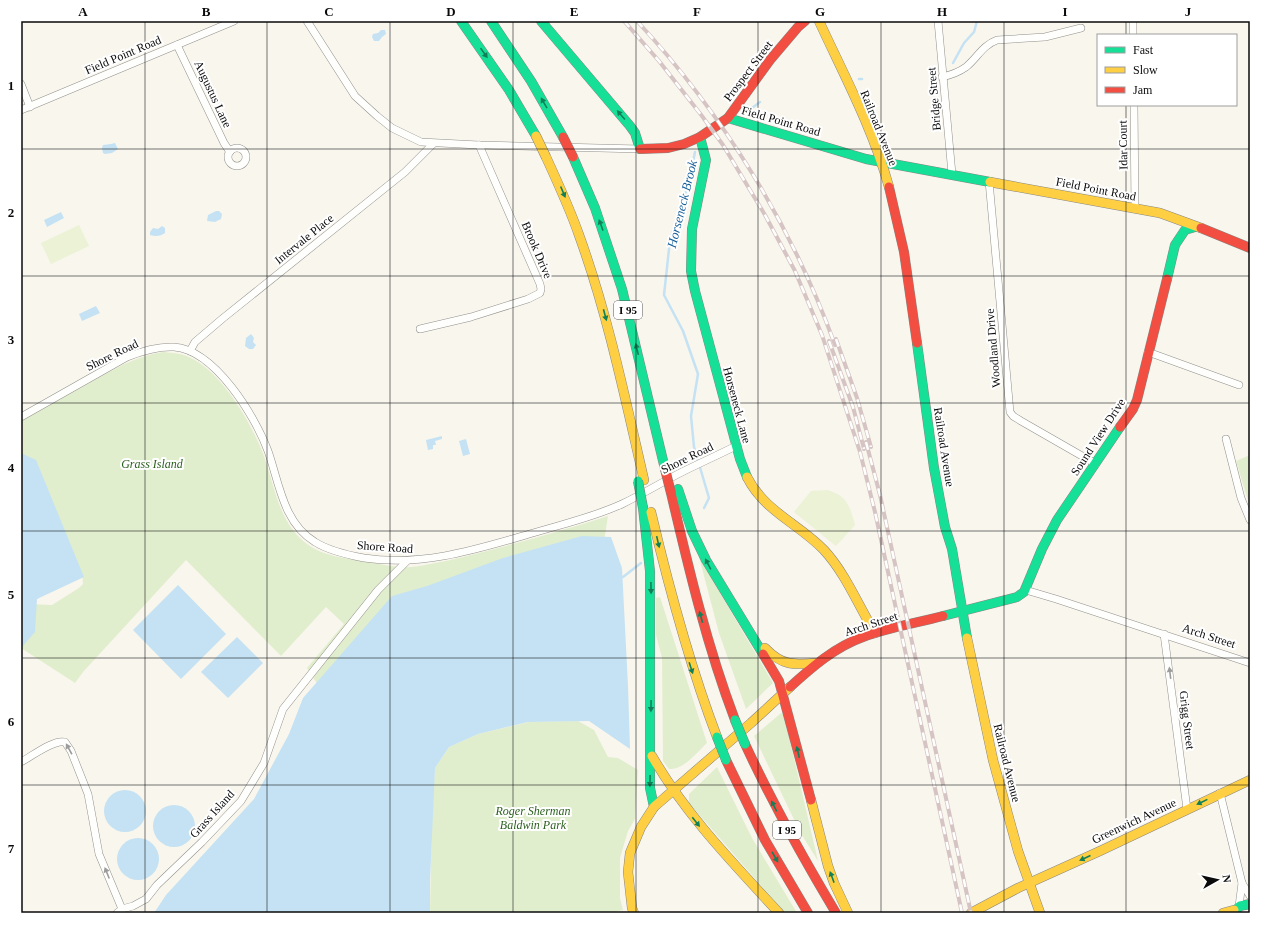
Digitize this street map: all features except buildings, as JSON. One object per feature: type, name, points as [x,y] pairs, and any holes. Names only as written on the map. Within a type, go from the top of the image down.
[{"type":"main road","name":"I 95","points":[[461,21],[509,90],[536,136],[573,217],[592,270],[608,325],[627,408],[646,506],[680,630],[697,684],[726,760],[766,840],[808,913]]},
{"type":"main road","name":"I 95","points":[[491,21],[531,81],[563,137],[595,208],[614,262],[626,303],[642,372],[674,491],[703,627],[718,674],[735,720],[761,780],[787,830],[836,913]]},
{"type":"main road","points":[[541,21],[630,126],[635,133],[640,149]]},
{"type":"main road","name":"Prospect Street","points":[[728,118],[770,60],[798,27],[806,21]]},
{"type":"main road","name":"Railroad Avenue","points":[[819,21],[867,125],[881,162],[891,195],[904,252],[934,468],[945,527],[953,555],[993,760],[1018,851],[1040,913]]},
{"type":"main road","name":"Field Point Road","points":[[640,149],[668,148],[684,144],[700,137],[728,118],[866,159],[1160,213],[1250,248]]},
{"type":"main road","name":"Horseneck Lane","points":[[700,137],[706,160],[692,229],[691,271],[694,291],[743,468],[755,490],[763,500],[829,555],[846,577],[865,618],[875,633]]},
{"type":"main road","name":"Sound View Drive","points":[[1026,589],[1042,550],[1057,520],[1133,409],[1137,400],[1175,245],[1185,230],[1195,227]]},
{"type":"main road","points":[[674,491],[713,573],[776,674],[783,694],[828,866],[848,913]]},
{"type":"main road","points":[[646,506],[650,578],[650,788],[654,807]]},
{"type":"main road","name":"Arch Street","points":[[634,913],[628,881],[630,853],[641,827],[654,807],[817,663],[843,646],[875,633],[1017,597],[1026,589]]},
{"type":"main road","points":[[735,610],[758,640],[776,658],[790,664],[817,663]]},
{"type":"main road","points":[[651,754],[658,769],[703,830],[779,913]]},
{"type":"main road","name":"Greenwich Avenue","points":[[971,913],[1009,892],[1250,780]]},
{"type":"main road","points":[[1223,913],[1236,910],[1245,904],[1250,904]]},
{"type":"street","name":"Field Point Road","points":[[21,110],[234,21]]},
{"type":"street","name":"Field Point Road","points":[[307,21],[355,96],[376,116],[392,128],[421,142],[433,144],[640,149]]},
{"type":"street","name":"Bridge Street","points":[[938,21],[952,174]]},
{"type":"street","points":[[1133,21],[1133,34]]},
{"type":"street","points":[[942,77],[953,74],[967,66],[984,47],[991,42],[997,40],[1045,37],[1080,28]]},
{"type":"street","name":"Augustus Lane","points":[[177,45],[224,143],[230,152]]},
{"type":"street","points":[[21,84],[30,107]]},
{"type":"street","name":"Idar Court","points":[[1134,106],[1135,209]]},
{"type":"street","name":"Intervale Place","points":[[190,351],[195,342],[222,319],[405,172],[433,144]]},
{"type":"street","name":"Brook Drive","points":[[420,329],[471,317],[528,300],[540,293],[540,284],[479,145]]},
{"type":"street","name":"Woodland Drive","points":[[989,182],[1010,412],[1021,421],[1096,464]]},
{"type":"street","name":"Shore Road","points":[[21,417],[126,357],[145,350],[160,347],[175,347],[190,351],[211,364],[234,390],[243,404],[267,449],[283,501],[289,514],[303,533],[314,542],[341,553],[373,559],[407,561],[465,552],[587,517],[622,504],[690,468],[736,446]]},
{"type":"street","points":[[1148,352],[1239,385]]},
{"type":"street","points":[[1226,439],[1241,498],[1250,520]]},
{"type":"street","name":"Grass Island","points":[[21,762],[53,744],[61,741],[65,742],[71,751],[88,794],[99,854],[120,911],[134,906],[146,899],[157,885],[202,842],[241,801],[264,763],[283,709],[378,590],[407,561]]},
{"type":"street","name":"Arch Street","points":[[1026,589],[1029,592],[1056,599],[1250,663]]},
{"type":"street","name":"Grigg Street","points":[[1164,634],[1187,809]]},
{"type":"street","points":[[1220,793],[1242,883],[1250,896]]},
{"type":"street","points":[[1236,910],[1242,883]]},
{"type":"green space","points":[[79,225],[89,246],[51,264],[41,243]]},
{"type":"green space","name":"Grass Island","points":[[163,352],[180,354],[189,357],[201,364],[213,374],[225,387],[245,416],[260,446],[281,510],[287,521],[294,532],[315,549],[336,556],[390,566],[415,567],[456,559],[498,548],[608,516],[604,542],[318,685],[307,668],[344,624],[326,607],[281,656],[186,560],[83,672],[75,683],[21,648],[28,604],[52,605],[83,584],[82,572],[21,462],[21,421],[104,374],[143,357]]},
{"type":"green space","points":[[1250,455],[1250,507],[1236,461]]},
{"type":"green space","points":[[827,490],[839,495],[847,503],[855,525],[836,546],[794,512],[811,491]]},
{"type":"green space","points":[[699,557],[773,683],[746,709],[719,633]]},
{"type":"green space","points":[[660,597],[707,743],[685,764],[675,769],[669,769],[663,761],[662,658],[656,635],[656,598]]},
{"type":"green space","points":[[781,713],[784,715],[818,861],[800,832],[754,736]]},
{"type":"green space","name":"Roger Sherman Baldwin Park","points":[[578,721],[594,730],[608,757],[618,758],[638,770],[635,819],[628,831],[620,858],[620,898],[623,910],[610,913],[430,913],[432,811],[435,768],[449,747],[478,734],[529,722]]},
{"type":"green space","points":[[717,767],[752,838],[797,913],[785,913],[689,803],[689,794]]},
{"type":"water","points":[[381,30],[385,30],[386,34],[379,41],[374,41],[372,37],[373,34],[378,33]]},
{"type":"water","points":[[115,143],[118,149],[112,153],[103,153],[103,145]]},
{"type":"water","points":[[219,211],[222,214],[221,219],[215,222],[207,221],[208,215]]},
{"type":"water","points":[[61,212],[64,218],[47,227],[44,220]]},
{"type":"water","points":[[162,226],[165,228],[165,233],[158,236],[150,235],[153,228],[158,229]]},
{"type":"water","points":[[96,306],[100,313],[82,321],[79,314]]},
{"type":"water","points":[[251,334],[254,338],[253,342],[256,345],[253,349],[249,349],[245,346],[246,338]]},
{"type":"water","points":[[442,436],[442,439],[435,441],[436,445],[433,445],[433,449],[428,450],[426,440]]},
{"type":"water","points":[[466,439],[470,454],[463,456],[459,441]]},
{"type":"water","points":[[21,453],[36,460],[84,577],[37,599],[35,632],[21,648]]},
{"type":"water","points":[[582,536],[611,537],[622,568],[630,749],[589,721],[528,722],[478,734],[449,747],[435,768],[430,913],[154,913],[166,895],[254,799],[289,734],[303,698],[392,596],[427,586],[503,558]]},
{"type":"water","points":[[178,585],[226,634],[181,679],[133,630]]},
{"type":"water","points":[[237,637],[263,663],[228,698],[201,672]]},
{"type":"water","points":[[125,790],[140,796],[146,811],[140,826],[125,832],[110,826],[104,811],[110,796]]},
{"type":"water","points":[[174,805],[189,811],[195,826],[189,841],[174,847],[159,841],[153,826],[159,811]]},
{"type":"water","points":[[138,838],[153,844],[159,859],[153,874],[138,880],[123,874],[117,859],[123,844]]},
{"type":"waterway","name":"Horseneck Brook","points":[[953,63],[964,43],[974,32],[977,21]]},
{"type":"waterway","name":"Horseneck Brook","points":[[744,114],[760,102]]},
{"type":"waterway","name":"Horseneck Brook","points":[[695,152],[688,185],[670,240],[664,295],[683,331],[698,374],[691,416],[694,447],[709,498],[704,508]]},
{"type":"waterway","name":"Horseneck Brook","points":[[623,577],[641,563]]},
{"type":"railway","points":[[624,21],[659,61],[723,145],[765,215],[795,271],[822,335],[860,452],[875,512],[962,913]]},
{"type":"railway","points":[[637,21],[698,94],[752,173],[798,257],[818,301],[835,345]]},
{"type":"railway","points":[[836,339],[857,398],[871,447]]},
{"type":"railway","points":[[829,341],[853,407],[864,449]]},
{"type":"railway","points":[[866,442],[880,495],[971,913]]},
{"type":"traffic: fast","points":[[461,21],[509,90],[536,136]]},
{"type":"traffic: fast","points":[[491,21],[531,81],[563,137]]},
{"type":"traffic: fast","points":[[541,21],[630,126],[635,133],[640,149]]},
{"type":"traffic: fast","points":[[728,118],[866,159],[990,182]]},
{"type":"traffic: fast","points":[[700,137],[706,160],[692,229],[691,271],[740,459],[747,477]]},
{"type":"traffic: fast","points":[[573,157],[595,208],[622,289],[665,469]]},
{"type":"traffic: fast","points":[[1167,279],[1175,245],[1185,230],[1195,227]]},
{"type":"traffic: fast","points":[[917,343],[934,468],[945,527],[952,549],[967,638]]},
{"type":"traffic: fast","points":[[943,616],[1017,597],[1024,592],[1042,549],[1057,520],[1120,427]]},
{"type":"traffic: fast","points":[[638,481],[643,508]]},
{"type":"traffic: fast","points":[[678,489],[692,531],[706,560],[763,654]]},
{"type":"traffic: fast","points":[[643,508],[650,571],[650,788],[654,807]]},
{"type":"traffic: fast","points":[[735,720],[745,744]]},
{"type":"traffic: fast","points":[[717,737],[726,760]]},
{"type":"traffic: fast","points":[[1233,913],[1240,906],[1250,904]]},
{"type":"traffic: slow","points":[[819,21],[875,144],[889,187]]},
{"type":"traffic: slow","points":[[536,136],[546,157]]},
{"type":"traffic: slow","points":[[546,157],[564,196],[599,296],[644,480]]},
{"type":"traffic: slow","points":[[990,182],[1160,213],[1201,228]]},
{"type":"traffic: slow","points":[[747,477],[754,489],[772,508],[804,532],[832,559],[875,633]]},
{"type":"traffic: slow","points":[[651,512],[680,626],[697,682],[717,737]]},
{"type":"traffic: slow","points":[[967,638],[993,760],[1018,851],[1040,913]]},
{"type":"traffic: slow","points":[[765,648],[777,658],[789,663],[817,663]]},
{"type":"traffic: slow","points":[[634,913],[632,908],[628,872],[630,853],[641,827],[654,807],[790,687]]},
{"type":"traffic: slow","points":[[652,756],[665,778],[711,838],[779,913]]},
{"type":"traffic: slow","points":[[971,913],[1018,888],[1250,780]]},
{"type":"traffic: slow","points":[[811,800],[828,866],[848,913]]},
{"type":"traffic: slow","points":[[1223,913],[1234,910]]},
{"type":"traffic: jam","points":[[640,149],[668,148],[684,144],[700,137],[728,118],[770,60],[798,27],[805,21]]},
{"type":"traffic: jam","points":[[563,137],[573,157]]},
{"type":"traffic: jam","points":[[889,187],[904,252],[917,343]]},
{"type":"traffic: jam","points":[[1201,228],[1250,248]]},
{"type":"traffic: jam","points":[[1120,427],[1133,409],[1137,400],[1167,279]]},
{"type":"traffic: jam","points":[[665,469],[671,493]]},
{"type":"traffic: jam","points":[[671,493],[707,636],[735,720]]},
{"type":"traffic: jam","points":[[790,687],[824,658],[853,641],[883,630],[943,616]]},
{"type":"traffic: jam","points":[[763,654],[779,681],[811,800]]},
{"type":"traffic: jam","points":[[745,744],[788,830],[836,913]]},
{"type":"traffic: jam","points":[[726,760],[765,840],[808,913]]}]
